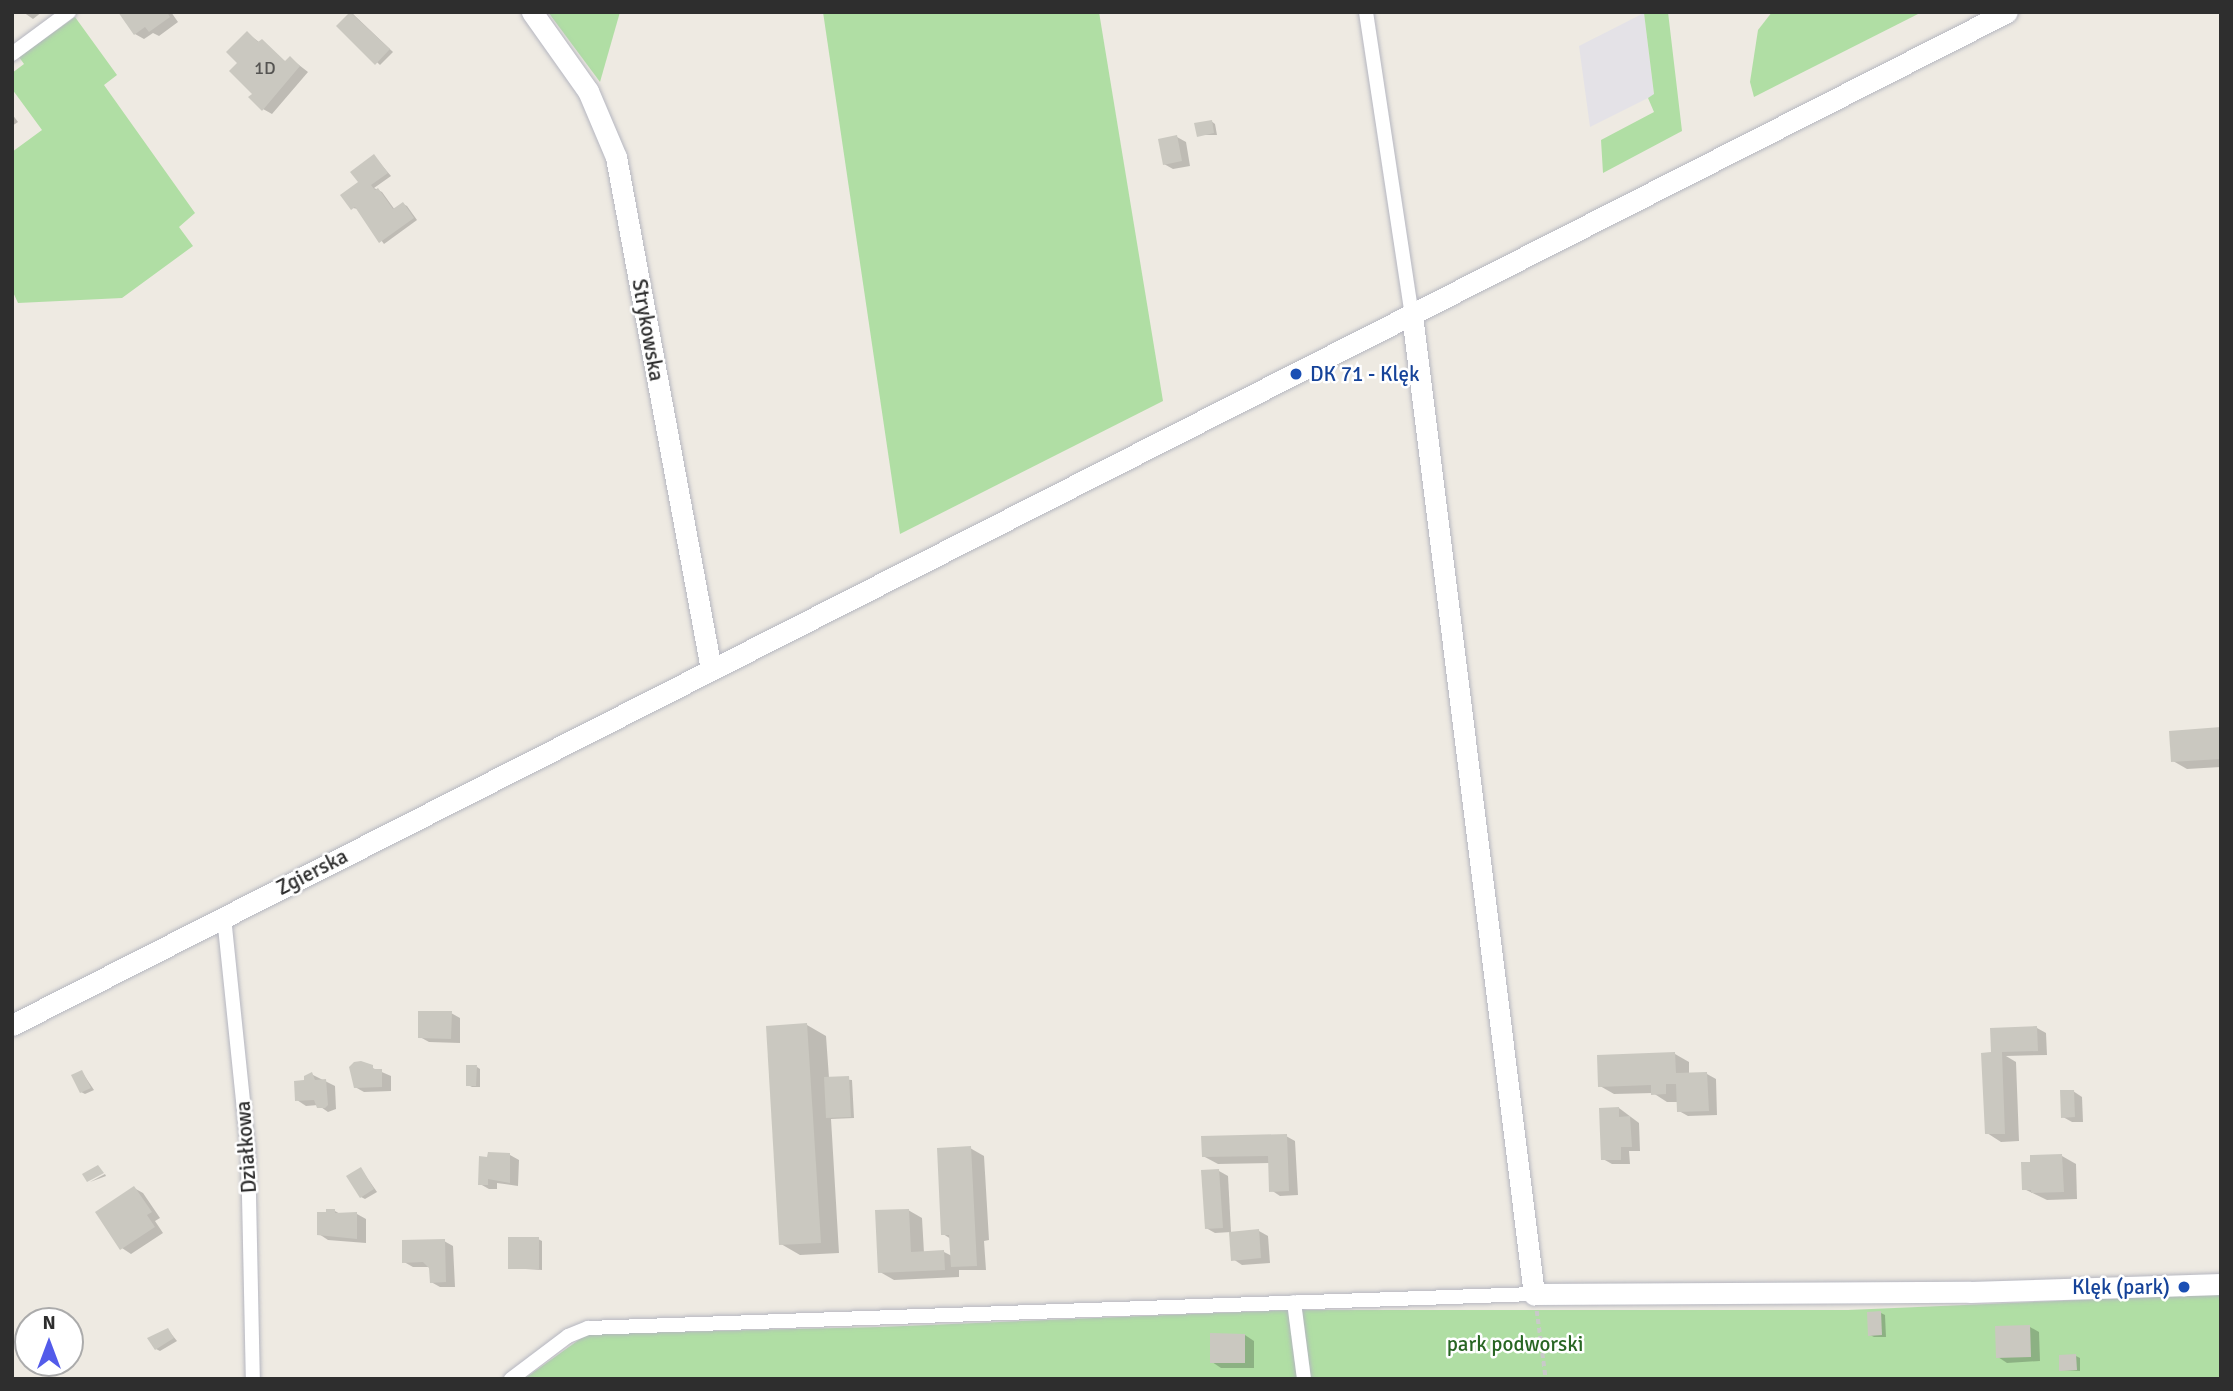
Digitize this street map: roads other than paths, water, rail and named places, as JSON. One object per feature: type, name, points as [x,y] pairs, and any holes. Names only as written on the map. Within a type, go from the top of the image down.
[{"type":"street","points":[[12,54],[69,12]]},
{"type":"street","name":"Strykowska","points":[[532,12],[588,90],[616,157],[711,669]]},
{"type":"street","points":[[1366,12],[1412,315],[1534,1294]]},
{"type":"street","name":"Zgierska","points":[[12,1025],[2007,12]]},
{"type":"street","name":"Działkowa","points":[[224,917],[248,1148],[253,1379]]},
{"type":"street","points":[[511,1379],[568,1336],[588,1328],[970,1317],[1534,1294],[1970,1293],[2221,1284]]},
{"type":"street","points":[[1294,1302],[1304,1379]]},
{"type":"place","name":"DK 71 - Klęk","points":[[1296,374]]},
{"type":"place","name":"Klęk (park)","points":[[2184,1287]]},
{"type":"park label","name":"park podworski","points":[[1515,1344]]}]
